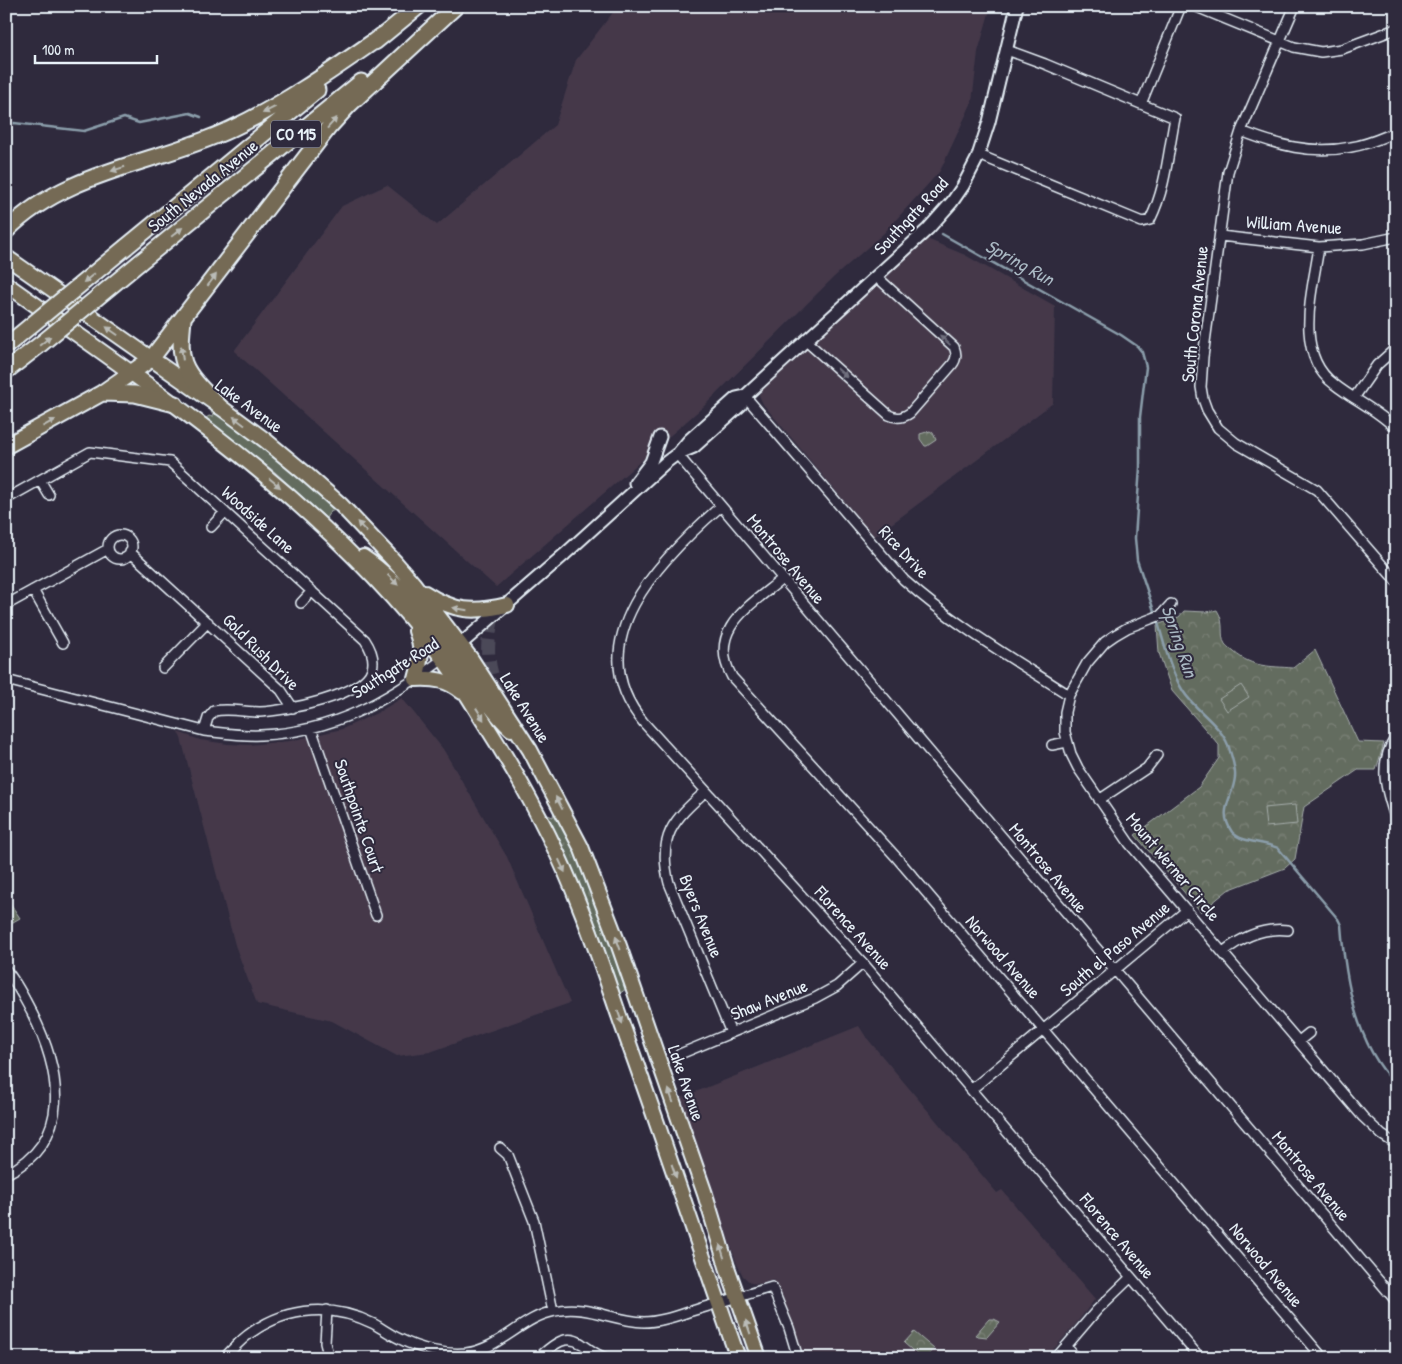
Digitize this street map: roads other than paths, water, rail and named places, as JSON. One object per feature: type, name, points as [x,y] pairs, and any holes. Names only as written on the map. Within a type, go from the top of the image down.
[{"type":"highway","name":"South Nevada Avenue","points":[[6,346],[419,6]]},
{"type":"highway","name":"South Nevada Avenue","points":[[6,370],[454,6]]},
{"type":"highway","points":[[6,446],[102,394],[152,359],[329,127],[454,6]]},
{"type":"highway","points":[[6,232],[23,215],[50,198],[85,180],[203,141],[276,106],[383,36]]},
{"type":"highway","points":[[6,219],[23,215]]},
{"type":"highway","points":[[182,319],[181,342],[184,363],[204,391],[219,406]]},
{"type":"highway","points":[[102,394],[135,394],[175,404]]},
{"type":"main road","name":"Lake Avenue","points":[[6,257],[265,440],[341,506],[418,589],[452,652],[469,697],[508,761],[537,814],[580,904],[738,1358]]},
{"type":"main road","name":"Lake Avenue","points":[[6,284],[175,404],[276,483],[374,577],[408,617],[452,652],[510,718],[572,829],[599,891],[620,946],[705,1194],[727,1267],[759,1358]]},
{"type":"main road","points":[[339,542],[379,568],[396,583],[452,652]]},
{"type":"main road","points":[[418,589],[438,601],[462,609],[478,610],[507,605]]},
{"type":"main road","points":[[408,617],[417,633],[422,652],[416,679],[434,678],[443,680],[457,687],[469,697]]},
{"type":"street","name":"Southgate Road","points":[[6,680],[204,731],[237,735],[262,735],[311,728],[333,722],[371,707],[416,679],[452,652],[507,605],[677,454],[688,440],[736,398],[745,396],[928,229],[952,202],[967,179],[978,154],[989,122],[1017,6]]},
{"type":"street","points":[[1141,104],[1181,6]]},
{"type":"street","points":[[1194,6],[1309,51],[1332,52],[1396,29]]},
{"type":"street","name":"South Corona Avenue","points":[[1295,6],[1241,131],[1228,172],[1202,374],[1203,399],[1212,420],[1218,428],[1236,443],[1317,490],[1396,581]]},
{"type":"street","points":[[978,154],[1142,222],[1150,220],[1159,201],[1164,184],[1175,118],[1045,64],[1006,50]]},
{"type":"street","points":[[1241,131],[1282,146],[1327,150],[1364,144],[1396,132]]},
{"type":"street","name":"William Avenue","points":[[1220,236],[1319,247],[1363,244],[1396,237]]},
{"type":"street","points":[[1319,247],[1309,318],[1309,338],[1315,360],[1326,378],[1382,416],[1396,429]]},
{"type":"street","points":[[806,341],[889,415],[899,418],[910,413],[952,365],[955,361],[956,352],[954,347],[877,277]]},
{"type":"street","points":[[1354,398],[1377,365],[1396,348]]},
{"type":"street","name":"Rice Drive","points":[[745,396],[887,561],[915,589],[932,604],[986,642],[1070,695]]},
{"type":"street","points":[[617,506],[651,462],[660,437]]},
{"type":"street","name":"Woodside Lane","points":[[6,498],[90,452],[170,462],[365,640],[372,654],[372,669],[364,681],[324,699],[293,708]]},
{"type":"street","name":"Montrose Avenue","points":[[677,454],[1396,1301]]},
{"type":"street","points":[[40,480],[49,495]]},
{"type":"street","name":"Florence Avenue","points":[[721,506],[675,548],[646,586],[626,621],[618,653],[620,675],[623,686],[637,715],[863,963],[1200,1358]]},
{"type":"street","points":[[211,527],[225,512]]},
{"type":"street","points":[[119,535],[129,539],[131,544],[130,552],[125,557],[117,558],[111,555],[108,550],[110,540],[119,535]]},
{"type":"street","points":[[6,605],[108,550]]},
{"type":"street","name":"Gold Rush Drive","points":[[130,552],[281,690],[293,708],[260,712],[214,711],[208,718],[204,731]]},
{"type":"street","name":"Norwood Avenue","points":[[782,579],[739,616],[727,632],[723,650],[724,659],[732,677],[897,858],[1323,1358]]},
{"type":"street","points":[[33,590],[62,643]]},
{"type":"street","points":[[301,603],[312,591]]},
{"type":"street","name":"Mount Werner Circle","points":[[1172,604],[1161,615],[1126,628],[1105,642],[1088,663],[1070,695],[1065,712],[1064,723],[1067,742],[1078,768],[1129,842],[1363,1117],[1382,1135],[1396,1144]]},
{"type":"street","points":[[163,668],[208,622]]},
{"type":"street","name":"Southpointe Court","points":[[311,728],[376,915]]},
{"type":"street","points":[[1396,737],[1386,758],[1384,776],[1385,787],[1396,820]]},
{"type":"street","points":[[1052,745],[1067,742]]},
{"type":"street","points":[[1099,800],[1147,768],[1157,755]]},
{"type":"street","name":"Byers Avenue","points":[[706,791],[687,808],[674,825],[666,843],[664,863],[669,883],[731,1033]]},
{"type":"street","name":"South el Paso Avenue","points":[[972,1089],[1187,910]]},
{"type":"street","points":[[1223,952],[1241,938],[1250,934],[1280,929],[1288,930]]},
{"type":"street","name":"Shaw Avenue","points":[[680,1054],[826,993],[846,979],[863,963]]},
{"type":"street","points":[[6,970],[24,998],[45,1040],[54,1069],[57,1094],[51,1126],[45,1140],[28,1160],[6,1174]]},
{"type":"street","points":[[1299,1041],[1308,1033]]},
{"type":"street","points":[[500,1148],[508,1155],[534,1221],[553,1311]]},
{"type":"street","points":[[1056,1358],[1097,1310],[1132,1277]]},
{"type":"street","points":[[224,1358],[251,1332],[279,1317],[301,1311],[327,1310],[351,1315],[373,1324],[408,1343],[439,1351],[465,1353],[484,1349],[536,1318],[553,1311],[575,1308],[626,1320],[651,1322],[772,1287],[789,1328],[798,1358]]},
{"type":"street","points":[[327,1310],[325,1343],[328,1358]]},
{"type":"street","points":[[538,1358],[558,1342],[570,1339],[576,1340],[592,1352],[606,1358]]},
{"type":"street","points":[[1066,1346],[1076,1358]]},
{"type":"waterway","name":"Spring Run","points":[[6,126],[14,123],[84,131],[124,118],[139,123],[190,113],[201,117]]},
{"type":"waterway","name":"Spring Run","points":[[942,234],[1121,335],[1137,346],[1142,352],[1146,367],[1140,417],[1140,467],[1135,538],[1137,560],[1155,614]]},
{"type":"waterway","name":"Spring Run","points":[[1157,619],[1178,683],[1189,699],[1216,727],[1227,742],[1235,774],[1234,785],[1226,811],[1226,817],[1232,832],[1241,838],[1278,848],[1338,919],[1341,925],[1350,989],[1362,1031],[1371,1051],[1396,1084]]},
{"type":"tunnel","points":[[492,619],[488,641],[490,669],[501,699]]}]
